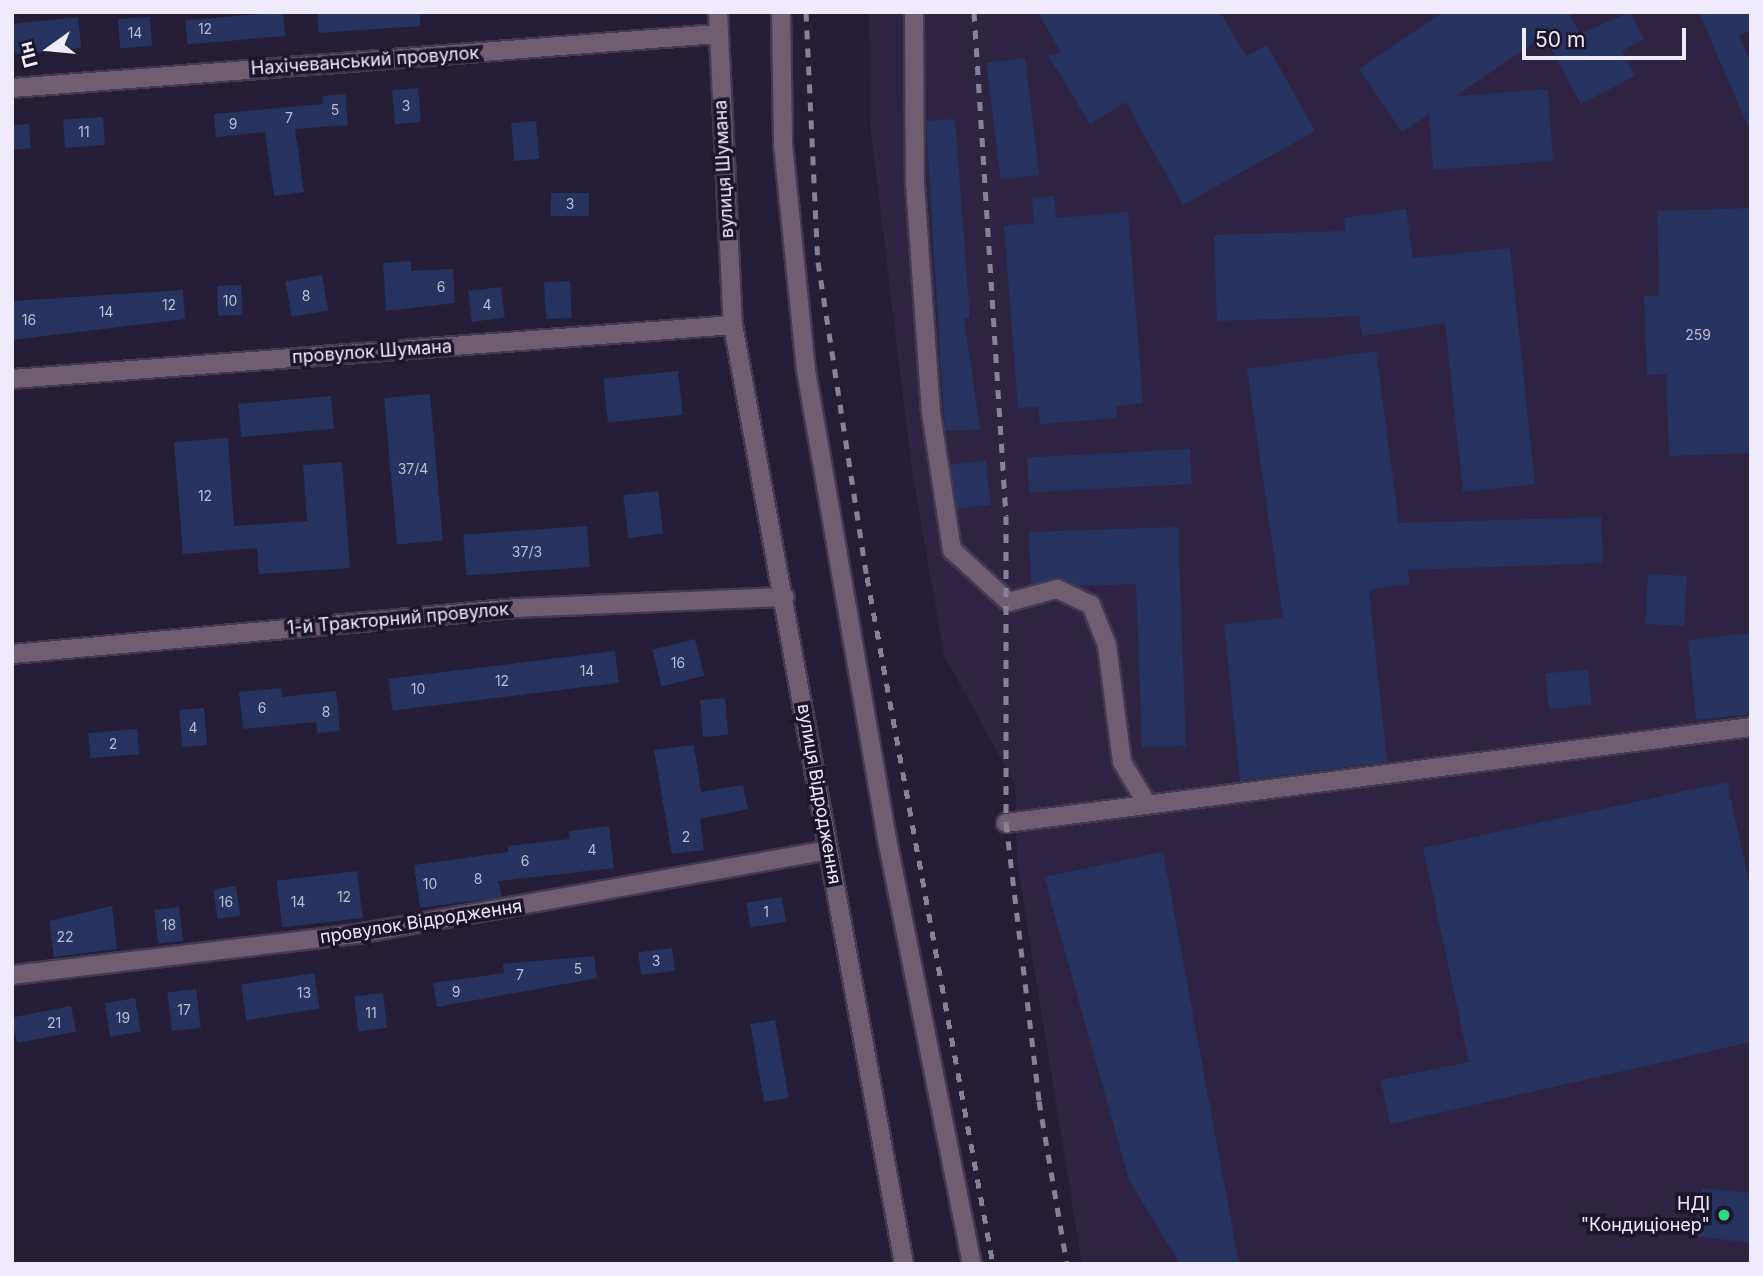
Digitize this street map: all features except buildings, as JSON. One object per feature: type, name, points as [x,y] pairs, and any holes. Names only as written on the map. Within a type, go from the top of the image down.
[{"type":"street","name":"вулиця Шумана","points":[[718,12],[733,325]]},
{"type":"street","points":[[781,12],[783,144],[806,370],[886,834],[972,1264]]},
{"type":"street","points":[[914,12],[915,184],[929,386],[952,550],[1009,602],[1057,589],[1091,605],[1107,645],[1122,762],[1147,804]]},
{"type":"street","name":"Нахічеванський провулок","points":[[12,89],[717,34]]},
{"type":"street","name":"провулок Шумана","points":[[12,379],[733,325]]},
{"type":"street","name":"вулиця Відродження","points":[[733,325],[785,597],[828,850],[904,1264]]},
{"type":"street","name":"1-й Тракторний провулок","points":[[12,654],[517,608],[785,597]]},
{"type":"street","points":[[1006,823],[1751,727]]},
{"type":"street","name":"провулок Відродження","points":[[12,975],[357,934],[828,850]]},
{"type":"shaded area","points":[[869,12],[1751,12],[1751,1264],[1082,1264],[1017,862],[1015,784],[944,655],[912,471],[870,124]]},
{"type":"railway","points":[[806,12],[818,262],[867,577],[993,1264]]},
{"type":"railway","points":[[974,12],[1006,516],[1006,823],[1039,1101],[1067,1264]]},
{"type":"place","name":"НДІ \"Кондиціонер\"","points":[[1724,1215]]}]
